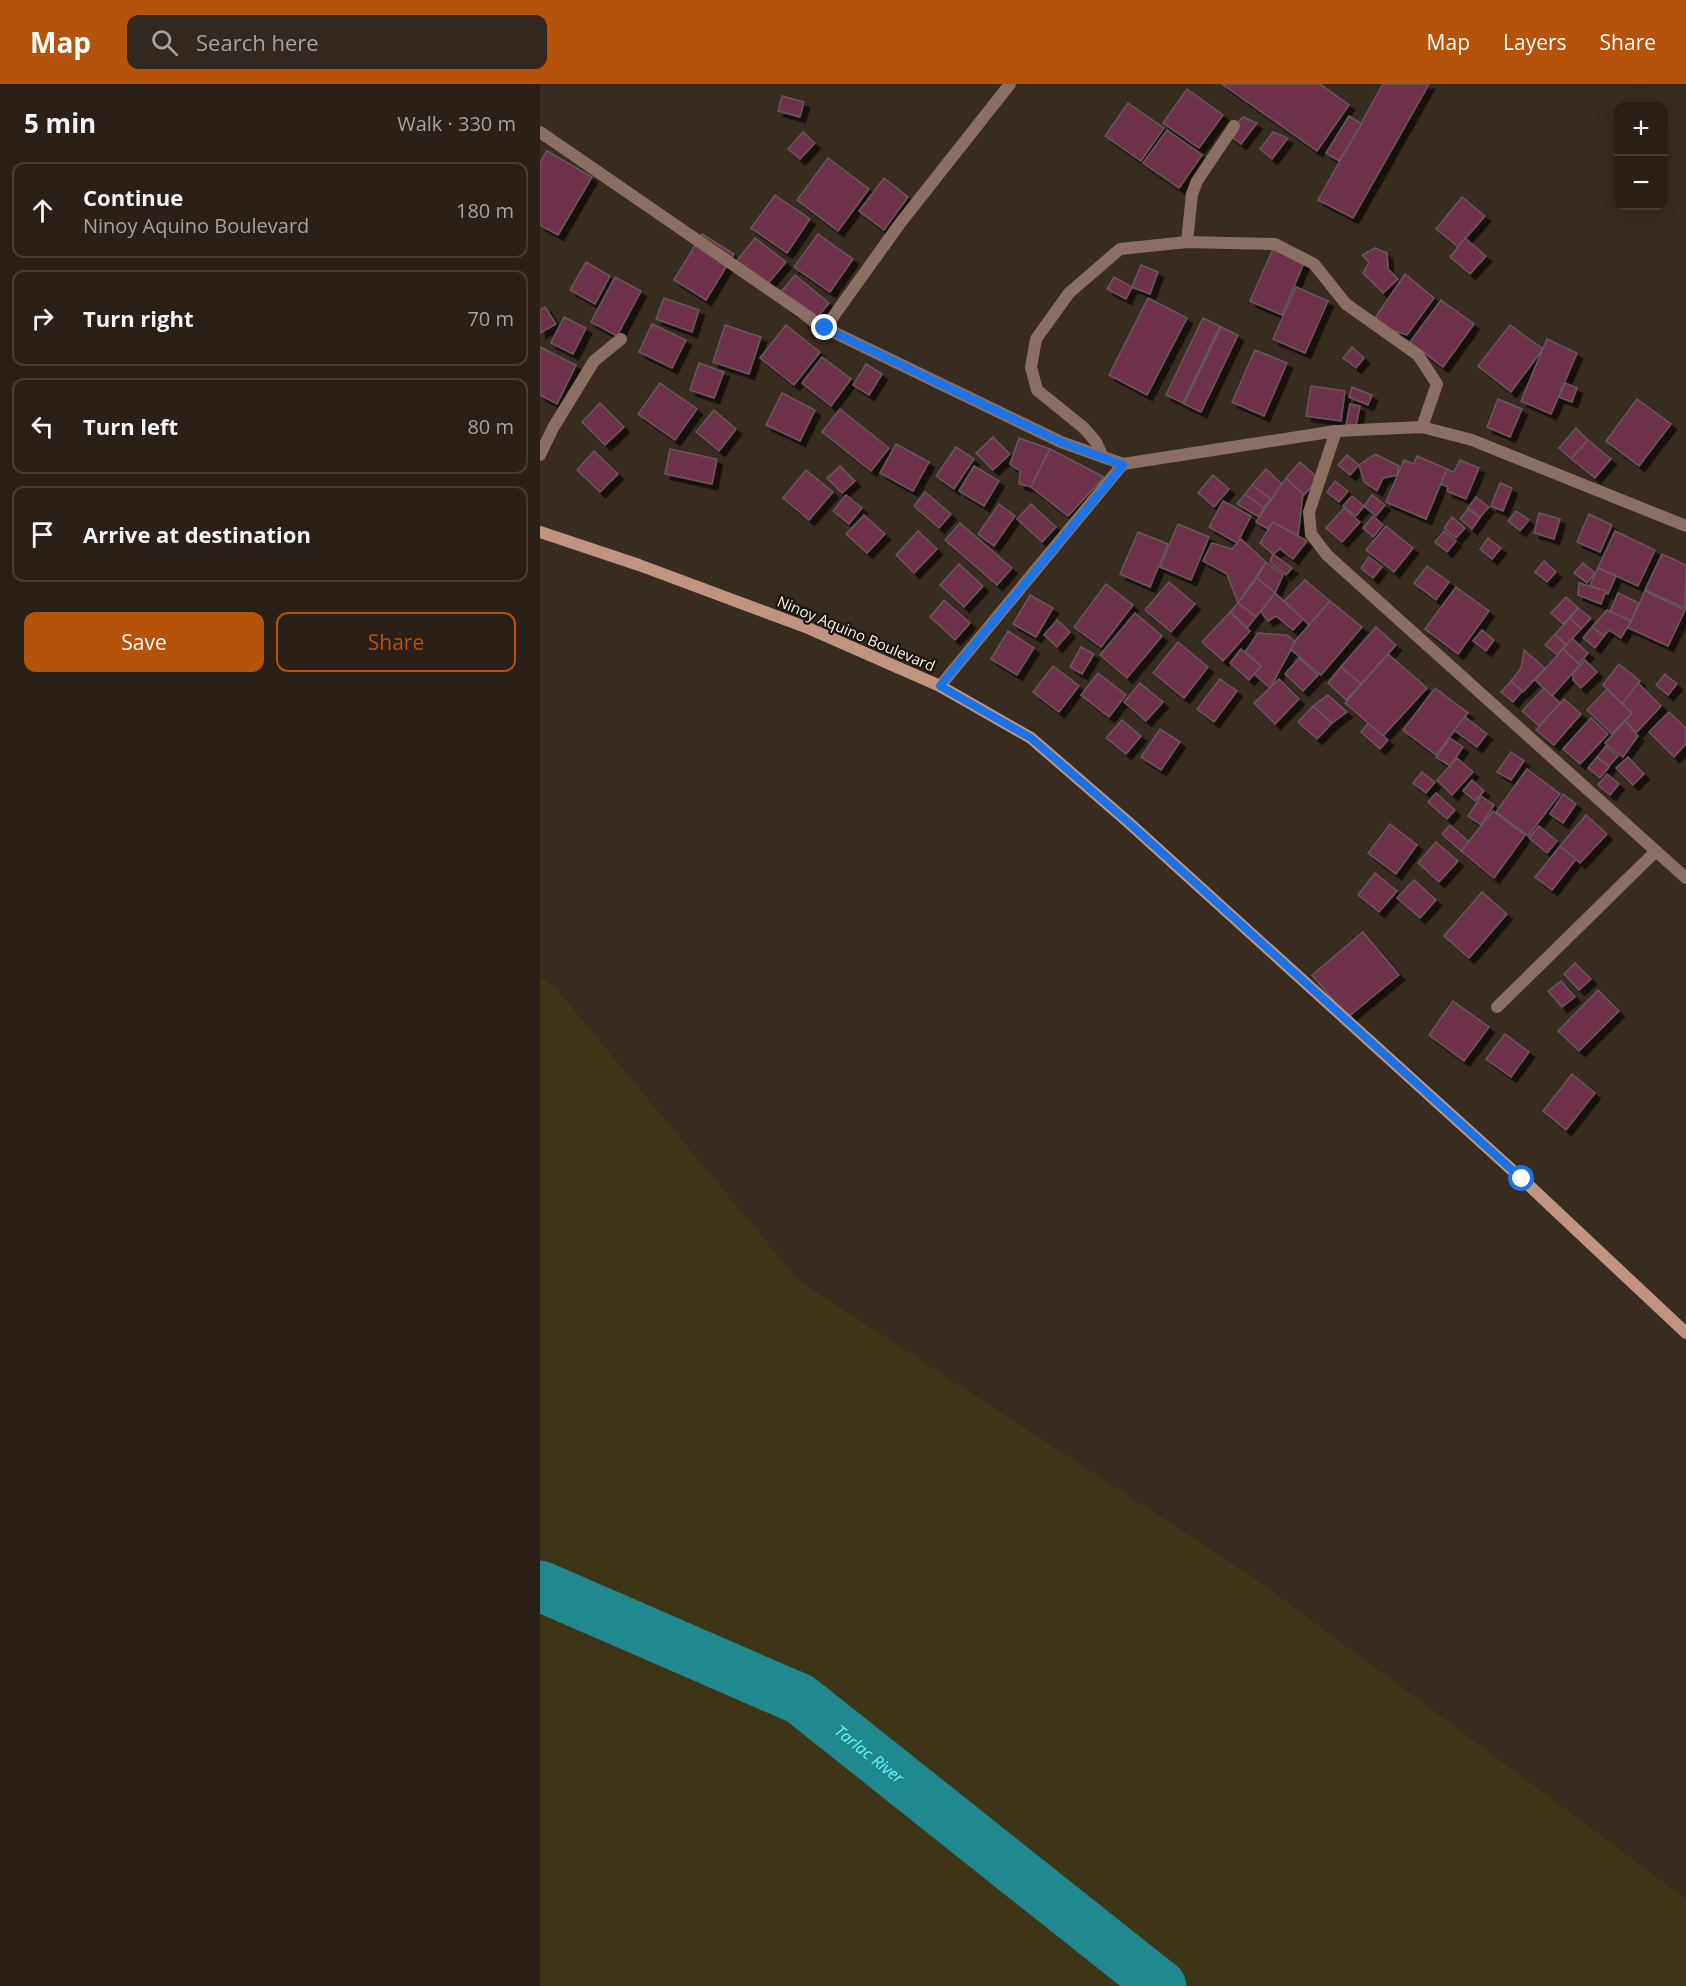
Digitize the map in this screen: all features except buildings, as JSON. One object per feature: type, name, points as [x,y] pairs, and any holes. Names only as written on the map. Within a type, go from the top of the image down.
[{"type":"main road","name":"Ninoy Aquino Boulevard","points":[[540,532],[639,565],[808,628],[940,686],[1031,738],[1128,822],[1522,1179],[1686,1333]]},
{"type":"street","points":[[825,328],[901,222],[1010,84]]},
{"type":"street","points":[[1187,242],[1192,194],[1197,181],[1234,126]]},
{"type":"street","points":[[540,132],[825,328],[1061,442],[1123,465],[1336,431],[1422,427],[1472,440],[1686,526]]},
{"type":"street","points":[[1103,457],[1096,442],[1084,428],[1037,390],[1031,367],[1036,339],[1069,293],[1120,249],[1187,242],[1275,244],[1314,264],[1346,304],[1418,355],[1437,384],[1422,427]]},
{"type":"street","points":[[540,455],[553,428],[594,361],[621,339]]},
{"type":"street","points":[[1336,431],[1309,512],[1311,534],[1327,555],[1686,878]]},
{"type":"street","points":[[940,686],[1123,465]]},
{"type":"street","points":[[1497,1007],[1656,851]]},
{"type":"sand","points":[[540,977],[555,987],[798,1280],[1259,1581],[1686,1899],[1686,1986],[540,1986]]},
{"type":"waterway","name":"Tarlac River","points":[[540,1586],[800,1699],[1161,1986]]},
{"type":"route","points":[[825,328],[1061,442],[1123,465],[940,686],[1031,738],[1128,822],[1522,1179]]}]
